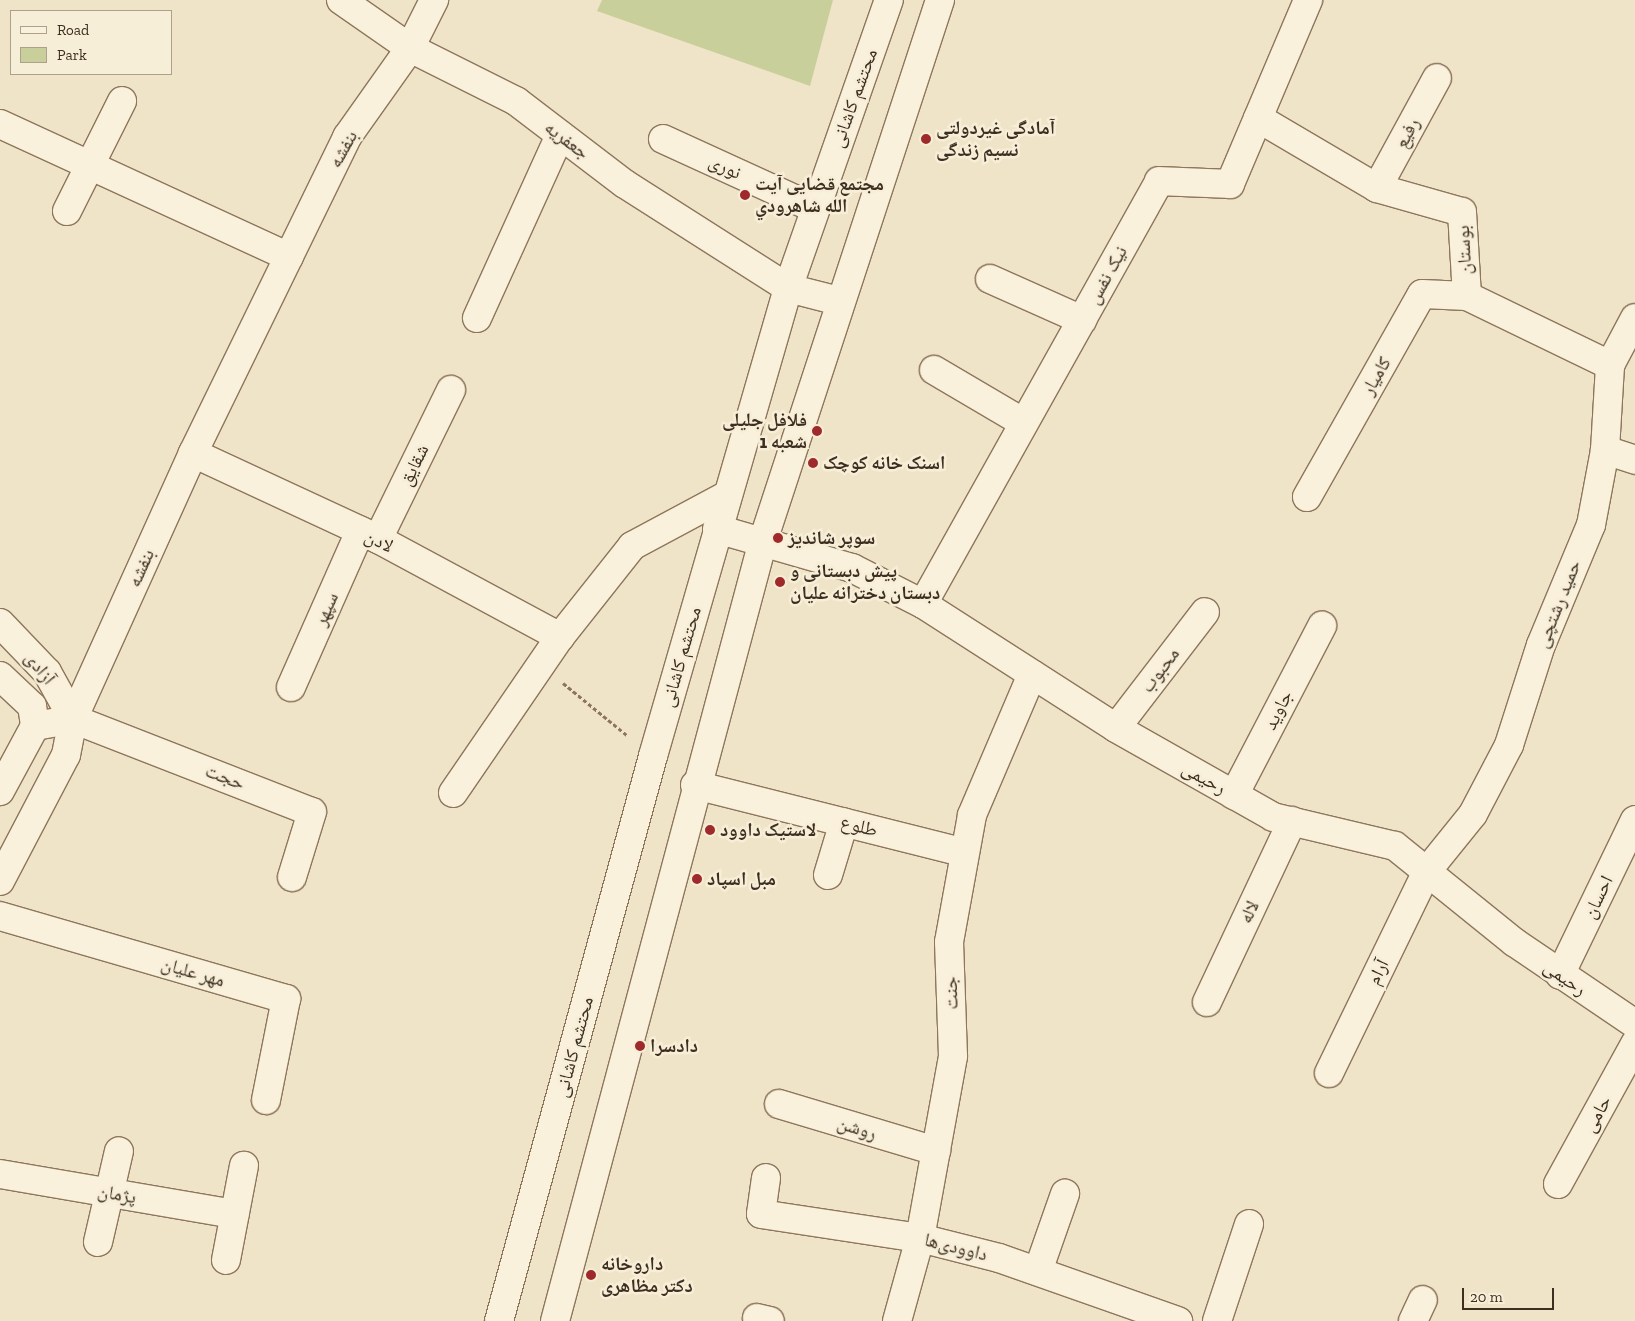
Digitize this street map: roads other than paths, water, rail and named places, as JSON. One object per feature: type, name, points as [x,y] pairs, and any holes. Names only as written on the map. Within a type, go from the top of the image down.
[{"type":"street","name":"جعفریه","points":[[341,0],[410,48],[516,101],[624,184],[788,288],[838,301]]},
{"type":"street","name":"بنفشه","points":[[0,881],[66,756],[73,719],[194,453],[347,137],[410,48],[434,0]]},
{"type":"street","name":"محتشم کاشانی","points":[[499,1321],[653,756],[788,288],[814,208],[889,0]]},
{"type":"street","points":[[555,1321],[694,785],[763,541],[838,301],[940,0]]},
{"type":"street","name":"نیک نفس","points":[[923,604],[1159,181],[1230,184],[1308,0]]},
{"type":"street","name":"رفیع","points":[[1377,188],[1436,78]]},
{"type":"street","points":[[67,211],[122,101]]},
{"type":"street","name":"بوستان","points":[[1258,118],[1377,188],[1462,212],[1467,296],[1610,365]]},
{"type":"street","points":[[0,124],[289,258]]},
{"type":"street","points":[[477,318],[560,135]]},
{"type":"street","name":"نوری","points":[[663,138],[814,208]]},
{"type":"street","points":[[990,279],[1082,320]]},
{"type":"street","name":"کامیار","points":[[1307,497],[1422,294],[1467,296]]},
{"type":"street","name":"حمید رشتچی","points":[[1427,871],[1473,814],[1509,745],[1540,645],[1591,525],[1604,450],[1610,365],[1635,318]]},
{"type":"street","points":[[934,370],[1024,423]]},
{"type":"street","name":"شقایق","points":[[369,535],[451,390]]},
{"type":"street","points":[[1604,450],[1635,460]]},
{"type":"street","name":"لادن","points":[[194,453],[369,535],[560,638]]},
{"type":"street","points":[[453,792],[560,638],[632,546],[727,495]]},
{"type":"street","name":"رحیمی","points":[[717,529],[852,568],[923,604],[1116,728],[1273,817],[1395,846],[1560,975],[1635,1024]]},
{"type":"street","name":"سپهر","points":[[291,687],[369,535]]},
{"type":"street","name":"محبوب","points":[[1116,728],[1205,612]]},
{"type":"street","name":"آزادی","points":[[0,623],[47,672],[73,719]]},
{"type":"street","name":"جاوید","points":[[1234,795],[1322,626]]},
{"type":"street","name":"جنت","points":[[897,1321],[920,1238],[952,1056],[949,942],[972,815],[1032,674]]},
{"type":"street","name":"آزادی","points":[[0,676],[32,706],[35,726]]},
{"type":"street","points":[[0,791],[35,726],[73,719]]},
{"type":"street","name":"حجت","points":[[73,719],[312,812],[292,876]]},
{"type":"street","name":"طلوع","points":[[694,785],[965,853]]},
{"type":"street","name":"احسان","points":[[1560,975],[1635,820]]},
{"type":"street","name":"لاله","points":[[1207,1002],[1292,821]]},
{"type":"street","points":[[828,875],[844,822]]},
{"type":"street","name":"آرام","points":[[1328,1073],[1427,871]]},
{"type":"street","name":"مهر علیان","points":[[0,916],[286,999],[266,1100]]},
{"type":"street","name":"حامی","points":[[1558,1184],[1635,1044]]},
{"type":"street","name":"روشن","points":[[779,1104],[936,1151]]},
{"type":"street","points":[[98,1242],[119,1150]]},
{"type":"street","points":[[226,1260],[244,1166]]},
{"type":"street","name":"پژمان","points":[[0,1174],[235,1214]]},
{"type":"street","name":"داوودی‌ها","points":[[766,1178],[761,1214],[920,1238],[1038,1271],[1178,1321]]},
{"type":"street","points":[[1038,1271],[1065,1194]]},
{"type":"street","points":[[1217,1321],[1248,1224]]},
{"type":"place","name":"آمادگی غیردولتی نسیم زندگی","points":[[926,139]]},
{"type":"place","name":"مجتمع قضایی آیت الله شاهرودي","points":[[745,195]]},
{"type":"place","name":"فلافل جلیلی شعبه 1","points":[[817,431]]},
{"type":"place","name":"اسنک خانه کوچک","points":[[813,463]]},
{"type":"place","name":"سوپر شاندیز","points":[[778,538]]},
{"type":"place","name":"پیش دبستانی و دبستان دخترانه علیان","points":[[780,582]]},
{"type":"place","name":"لاستیک داوود","points":[[710,830]]},
{"type":"place","name":"مبل اسپاد","points":[[697,879]]},
{"type":"place","name":"دادسرا","points":[[640,1046]]},
{"type":"place","name":"داروخانه دکتر مظاهری","points":[[591,1275]]}]
